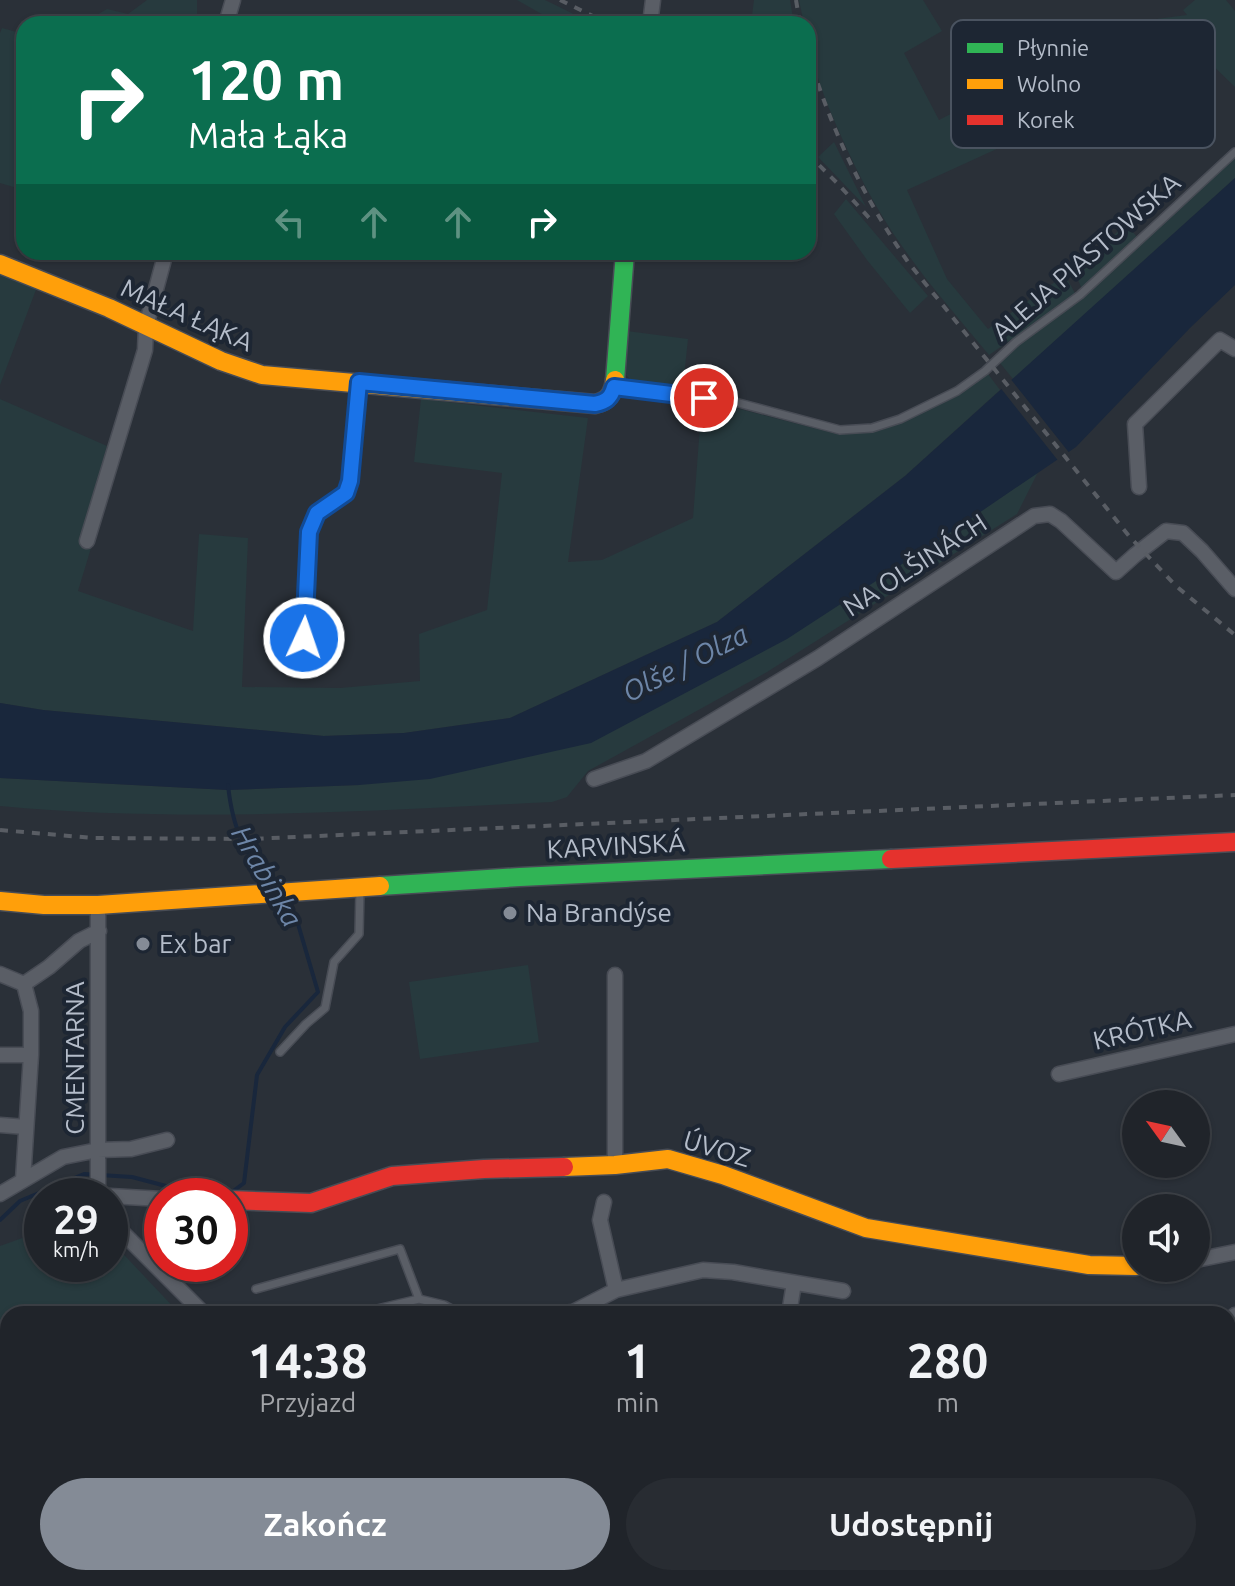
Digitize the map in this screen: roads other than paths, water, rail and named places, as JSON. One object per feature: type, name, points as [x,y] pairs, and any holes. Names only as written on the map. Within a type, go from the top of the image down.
[{"type":"street","points":[[87,541],[145,350],[146,326],[164,260]]},
{"type":"street","points":[[614,387],[624,260]]},
{"type":"street","name":"MAŁA ŁĄKA","points":[[0,264],[109,308],[221,361],[262,375],[595,404],[611,396],[614,387]]},
{"type":"street","points":[[1139,487],[1135,424],[1220,340],[1235,349]]},
{"type":"street","points":[[304,638],[309,532],[317,513],[346,493],[350,481],[359,382]]},
{"type":"street","name":"NA OLŠINÁCH","points":[[594,779],[660,753],[818,658],[1034,516],[1050,514],[1061,521],[1116,572],[1166,531],[1183,533],[1235,589]]},
{"type":"street","name":"KARVINSKÁ","points":[[0,901],[98,905],[520,877],[1235,842]]},
{"type":"street","name":"CMENTARNA","points":[[0,1194],[63,1157],[98,1154],[98,905]]},
{"type":"street","points":[[24,984],[79,941],[99,931]]},
{"type":"street","points":[[0,974],[24,984]]},
{"type":"street","points":[[615,975],[615,1165]]},
{"type":"street","points":[[23,1180],[31,1055],[31,1011],[24,984]]},
{"type":"street","name":"KRÓTKA","points":[[1059,1074],[1235,1034]]},
{"type":"street","points":[[0,1055],[31,1055]]},
{"type":"street","points":[[0,1125],[26,1127]]},
{"type":"street","points":[[100,1178],[98,1154],[167,1140]]},
{"type":"street","name":"ÚVOZ","points":[[248,1201],[311,1203],[392,1176],[484,1169],[615,1165],[668,1159],[723,1175],[866,1228],[1089,1265],[1122,1266]]},
{"type":"street","points":[[604,1202],[600,1220],[616,1290]]},
{"type":"street","points":[[128,1238],[196,1306]]},
{"type":"street","points":[[1210,1257],[1235,1252]]},
{"type":"street","points":[[588,1306],[616,1290],[703,1270],[733,1272],[843,1291]]},
{"type":"street","points":[[790,1306],[794,1283]]},
{"type":"lane","name":"ALEJA PIASTOWSKA","points":[[614,387],[735,402],[840,430],[872,428],[900,419],[957,391],[1080,295],[1235,152]]},
{"type":"lane","points":[[280,1052],[325,1008],[334,962],[359,934],[360,887]]},
{"type":"lane","points":[[256,1289],[400,1249],[419,1299]]},
{"type":"lane","points":[[390,1306],[419,1299],[446,1306]]},
{"type":"water","name":"Olše / Olza","points":[[1235,178],[1235,285],[1076,447],[787,639],[591,743],[430,779],[359,785],[228,790],[0,778],[0,703],[43,710],[324,736],[404,733],[510,718],[717,622],[905,476]]},
{"type":"waterway","name":"Hrabinka","points":[[228,785],[233,816],[242,840],[275,887]]},
{"type":"waterway","name":"Hrabinka","points":[[0,1220],[20,1201],[84,1174],[132,1177],[181,1190],[228,1195],[244,1183],[257,1075],[285,1027],[318,992],[298,924],[285,900]]},
{"type":"waterway","name":"Hrabinka","points":[[0,1358],[0,1404]]},
{"type":"railway","points":[[560,0],[593,16]]},
{"type":"railway","points":[[796,0],[799,16]]},
{"type":"railway","points":[[816,77],[850,162],[908,262],[1129,536],[1176,586],[1235,635]]},
{"type":"railway","points":[[816,162],[873,222]]},
{"type":"railway","points":[[0,830],[93,838],[250,839],[1235,795]]},
{"type":"place","name":"Na Brandýse","points":[[510,913]]},
{"type":"place","name":"Ex bar","points":[[143,944]]}]
